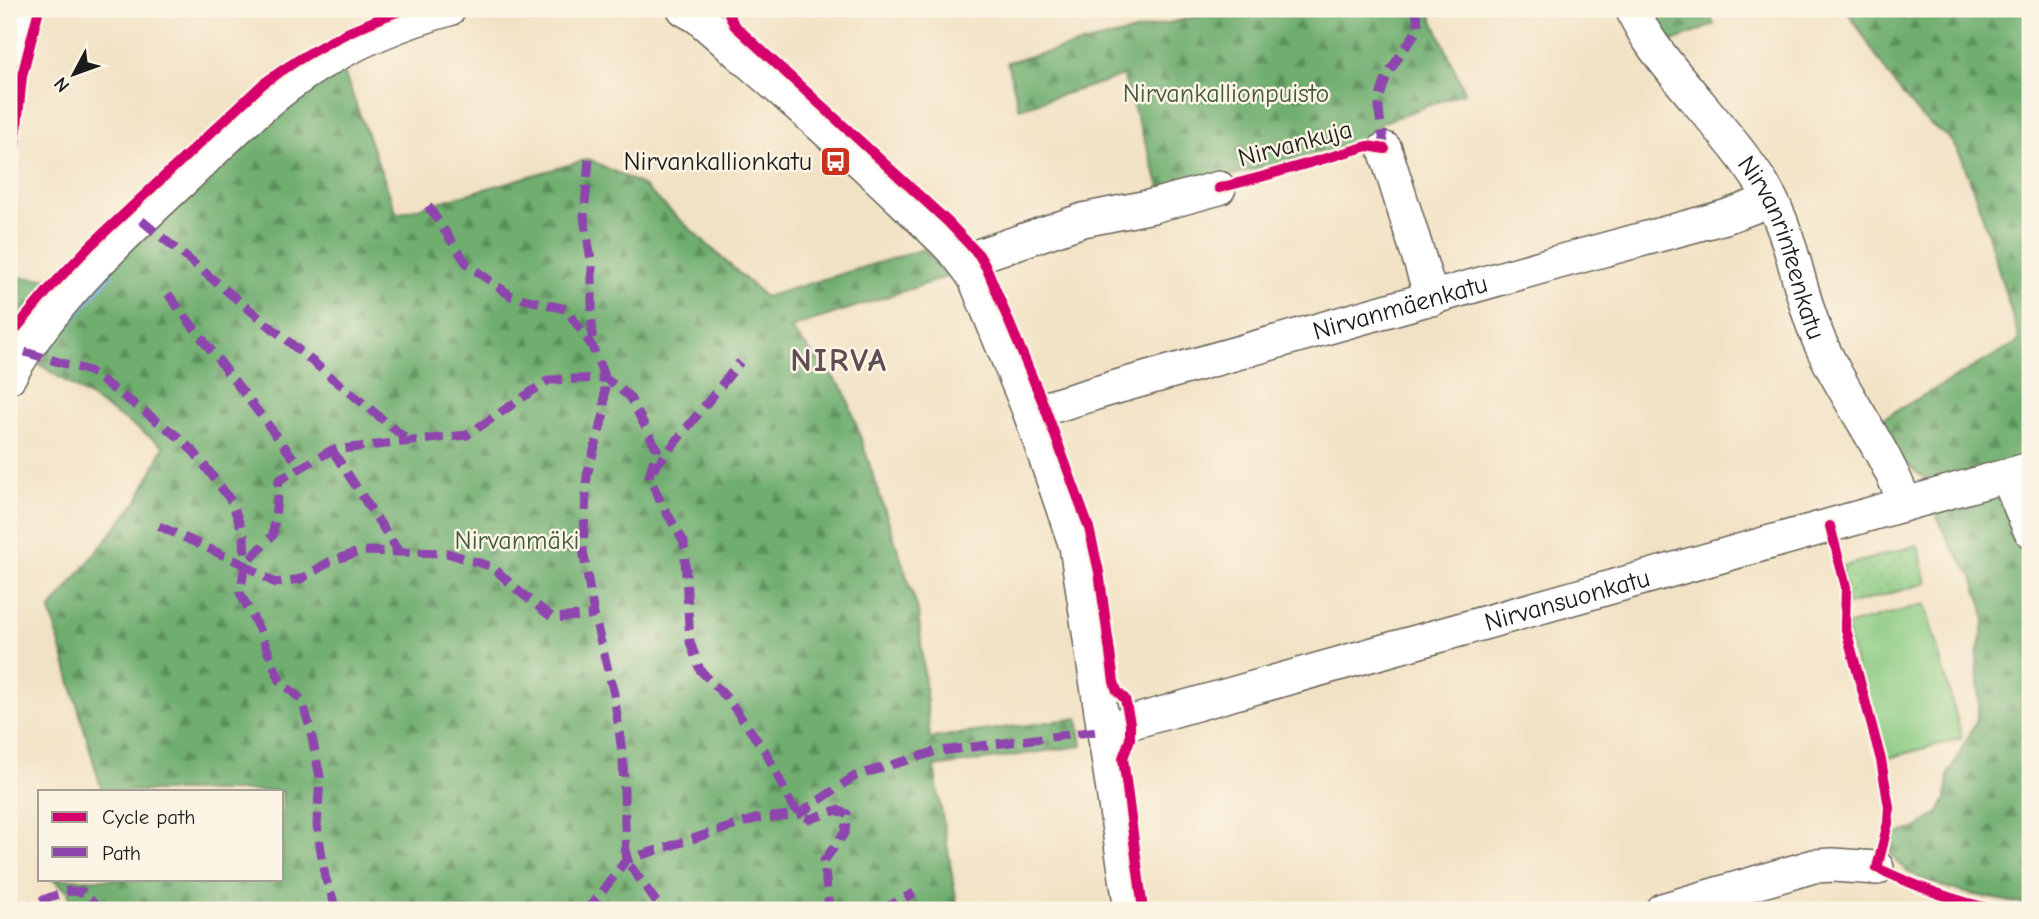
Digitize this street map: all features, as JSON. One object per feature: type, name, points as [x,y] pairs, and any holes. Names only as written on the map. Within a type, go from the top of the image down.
[{"type":"street","points":[[9,49],[15,9]]},
{"type":"street","name":"Nirvanrinteenkatu","points":[[1632,9],[1653,47],[1750,167],[1771,200],[1787,238],[1822,348],[1889,467],[1905,504]]},
{"type":"street","points":[[9,374],[52,315],[101,258],[264,105],[293,82],[337,54],[434,11]]},
{"type":"street","points":[[696,12],[886,185],[962,261],[975,279],[1030,414],[1076,546],[1130,910]]},
{"type":"street","name":"Nirvankuja","points":[[1385,149],[1432,299]]},
{"type":"street","name":"Nirvankuja","points":[[962,261],[1083,220],[1153,206],[1219,187]]},
{"type":"street","name":"Nirvanmäenkatu","points":[[1030,414],[1113,388],[1726,217],[1771,200]]},
{"type":"street","points":[[2019,473],[2030,530]]},
{"type":"street","name":"Nirvansuonkatu","points":[[1104,730],[2019,473]]},
{"type":"street","points":[[1662,910],[1814,866],[1877,868]]},
{"type":"green space","name":"Nirvankallionpuisto","points":[[1227,9],[1428,9],[1465,92],[1381,123],[1358,143],[1162,193],[1123,76],[1019,108],[1007,62]]},
{"type":"green space","points":[[1644,9],[1708,9],[1714,25],[1663,45]]},
{"type":"green space","points":[[1846,9],[2030,9],[2030,459],[1932,482],[1907,464],[1876,422],[2019,339],[1982,214],[1962,158],[1949,138],[1921,117],[1893,82]]},
{"type":"green space","name":"Nirvanmäki","points":[[342,67],[397,214],[589,159],[642,185],[765,297],[924,249],[947,277],[790,328],[845,391],[918,610],[930,738],[1078,718],[1082,746],[934,767],[958,910],[72,910],[68,891],[53,880],[284,880],[284,790],[102,790],[50,610],[138,500],[164,446],[39,364],[135,240],[290,97]]},
{"type":"green space","points":[[9,277],[50,279],[17,321],[13,322],[9,317]]},
{"type":"green space","points":[[2030,483],[2030,905],[1962,892],[1926,880],[1900,865],[1890,852],[1892,839],[1900,833],[1918,828],[1938,813],[1946,799],[1948,775],[1976,722],[1979,706],[1977,655],[1985,621],[1983,607],[1973,578],[1950,544],[1934,510]]},
{"type":"green space","points":[[1918,545],[1927,583],[1845,606],[1846,587],[1841,567]]},
{"type":"green space","points":[[1925,604],[1962,738],[1881,760],[1845,626]]},
{"type":"waterway","points":[[48,347],[110,273]]},
{"type":"marked path","points":[[1385,149],[1379,110],[1381,94],[1394,64],[1419,27],[1415,9]]},
{"type":"marked path","points":[[589,159],[584,217],[592,266],[592,346]]},
{"type":"marked path","points":[[428,206],[467,264],[511,296],[566,309],[592,346],[605,378],[604,414],[587,475],[583,550],[594,615],[614,694],[623,759],[626,860],[662,910]]},
{"type":"marked path","points":[[141,220],[410,442]]},
{"type":"marked path","points":[[168,294],[301,468]]},
{"type":"marked path","points":[[25,352],[89,371],[176,435],[195,453],[232,502],[244,536],[245,565],[275,583],[301,579],[329,562],[361,551],[447,553],[493,567],[553,618],[594,615]]},
{"type":"marked path","points":[[653,470],[740,362]]},
{"type":"marked path","points":[[337,910],[325,877],[317,825],[320,777],[302,700],[280,681],[259,629],[240,593],[245,565],[273,535],[279,480],[332,450],[467,435],[549,380],[605,378],[629,396],[657,449],[649,476],[684,542],[690,642],[700,670],[728,699],[767,754],[789,800],[799,814],[810,819],[837,810],[847,814],[845,832],[824,861],[829,910]]},
{"type":"marked path","points":[[332,450],[399,552]]},
{"type":"marked path","points":[[159,526],[245,565]]},
{"type":"marked path","points":[[584,910],[593,904],[626,860],[755,819],[799,814],[855,776],[934,752],[1104,730]]},
{"type":"marked path","points":[[15,910],[68,891],[83,892],[100,910]]},
{"type":"marked path","points":[[881,910],[914,893]]},
{"type":"marked path","points":[[593,904],[633,910]]},
{"type":"cycle path","points":[[9,208],[22,76],[39,9]]},
{"type":"cycle path","points":[[9,337],[91,245],[263,84],[331,41],[405,9]]},
{"type":"cycle path","points":[[727,9],[734,25],[948,222],[979,255],[987,269],[1045,408],[1089,528],[1099,572],[1114,682],[1117,691],[1125,699],[1130,723],[1130,739],[1123,758],[1143,910]]},
{"type":"cycle path","points":[[1219,188],[1368,146],[1385,149]]},
{"type":"cycle path","points":[[1830,526],[1846,587],[1845,626],[1881,760],[1889,807],[1888,823],[1877,868],[1936,893],[1998,910]]},
{"type":"place","name":"Nirvankallionkatu","points":[[835,161]]},
{"type":"district","name":"NIRVA","points":[[839,359]]}]
